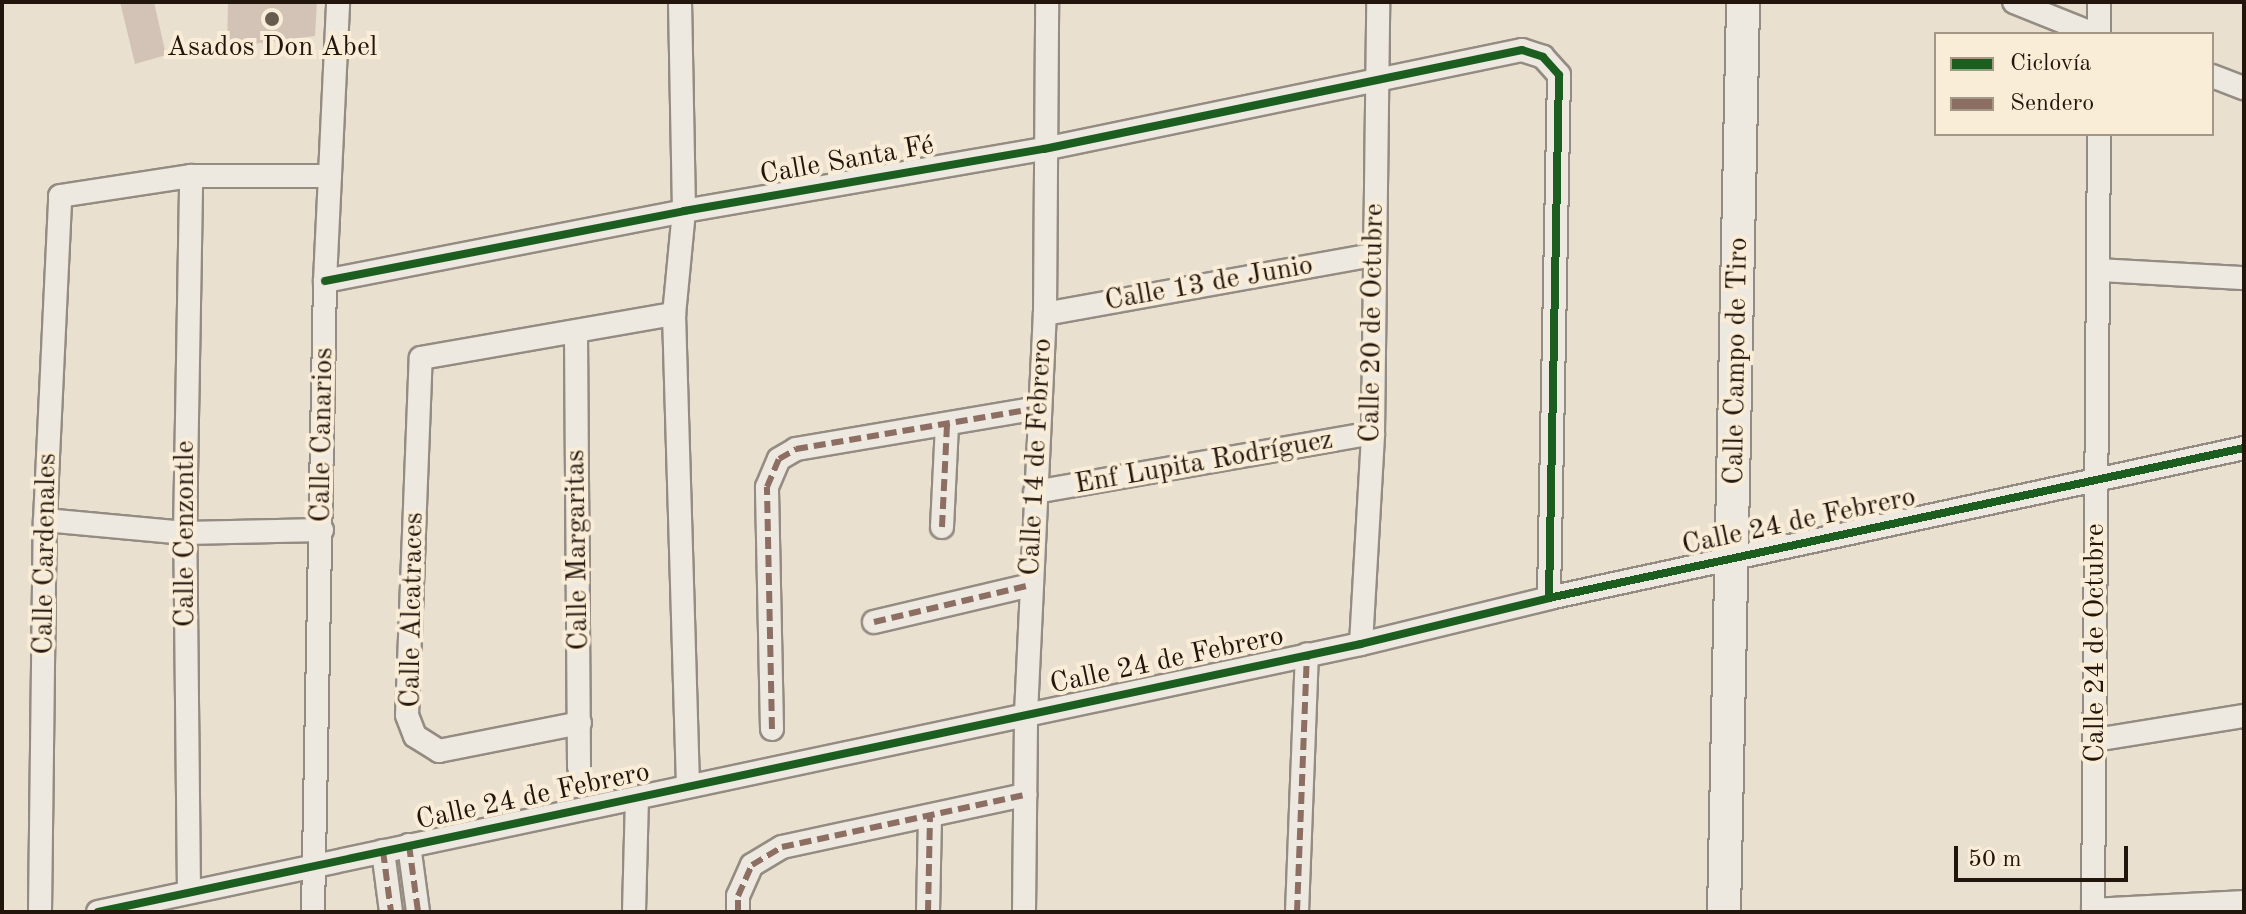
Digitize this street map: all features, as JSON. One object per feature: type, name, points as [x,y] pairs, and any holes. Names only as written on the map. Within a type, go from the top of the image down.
[{"type":"street","name":"Calle Canarios","points":[[313,912],[316,868],[316,626],[322,530],[325,281],[338,2]]},
{"type":"street","points":[[680,2],[684,211],[674,314],[688,786]]},
{"type":"street","name":"Calle 14 de Febrero","points":[[1024,912],[1026,714],[1045,314],[1047,2]]},
{"type":"street","name":"Calle 20 de Octubre","points":[[1361,644],[1373,433],[1378,2]]},
{"type":"street","name":"Calle Campo de Tiro","points":[[1724,912],[1743,2]]},
{"type":"street","points":[[2014,2],[2091,32]]},
{"type":"street","points":[[2096,32],[2099,2]]},
{"type":"street","name":"Calle Santa Fé","points":[[325,281],[684,211],[1044,149],[1376,83],[1522,50],[1543,57],[1559,75],[1549,598]]},
{"type":"street","points":[[2214,77],[2244,88]]},
{"type":"street","name":"Calle 24 de Octubre","points":[[2093,911],[2099,136]]},
{"type":"street","points":[[191,176],[330,176]]},
{"type":"street","name":"Calle Cardenales","points":[[40,912],[45,520],[60,196],[191,176]]},
{"type":"street","name":"Calle Cenzontle","points":[[189,892],[185,533],[191,176]]},
{"type":"street","name":"Calle 13 de Junio","points":[[1045,314],[1374,255]]},
{"type":"street","points":[[2099,270],[2244,278]]},
{"type":"street","points":[[576,334],[674,314]]},
{"type":"street","name":"Calle Alcatraces","points":[[576,334],[421,358],[407,715],[415,736],[439,751],[580,723]]},
{"type":"street","name":"Calle Margaritas","points":[[576,334],[579,767]]},
{"type":"street","points":[[772,729],[767,487],[779,459],[796,449],[1039,408]]},
{"type":"street","points":[[942,527],[947,424]]},
{"type":"street","name":"Enf Lupita Rodríguez","points":[[1035,492],[1373,433]]},
{"type":"street","name":"Calle 24 de Febrero","points":[[98,912],[1361,644],[1549,598],[2244,448]]},
{"type":"street","points":[[45,520],[185,533],[322,530]]},
{"type":"street","points":[[874,622],[1031,585]]},
{"type":"street","points":[[1297,912],[1307,654]]},
{"type":"street","points":[[2095,740],[2244,716]]},
{"type":"street","points":[[738,912],[738,896],[752,865],[782,847],[1025,795]]},
{"type":"street","points":[[634,912],[637,799]]},
{"type":"street","points":[[928,912],[930,816]]},
{"type":"street","points":[[409,845],[418,912]]},
{"type":"street","points":[[383,851],[391,912]]},
{"type":"street","points":[[2093,911],[2244,902]]},
{"type":"building","points":[[120,2],[154,2],[166,55],[135,64]]},
{"type":"building","name":"Asados Don Abel","points":[[228,2],[317,2],[315,36],[227,47]]},
{"type":"marked path","points":[[772,729],[767,487],[779,459],[796,449],[1039,408]]},
{"type":"marked path","points":[[942,527],[947,424]]},
{"type":"marked path","points":[[874,622],[1031,585]]},
{"type":"marked path","points":[[1297,912],[1307,654]]},
{"type":"marked path","points":[[738,912],[738,896],[752,865],[782,847],[1025,795]]},
{"type":"marked path","points":[[928,912],[930,816]]},
{"type":"marked path","points":[[409,845],[418,912]]},
{"type":"marked path","points":[[383,851],[391,912]]},
{"type":"cycle path","points":[[325,281],[684,211],[1044,149],[1522,50],[1543,57],[1559,75],[1549,598]]},
{"type":"cycle path","points":[[98,912],[1361,644],[1549,598],[2244,448]]},
{"type":"place","name":"Asados Don Abel","points":[[272,19]]}]
